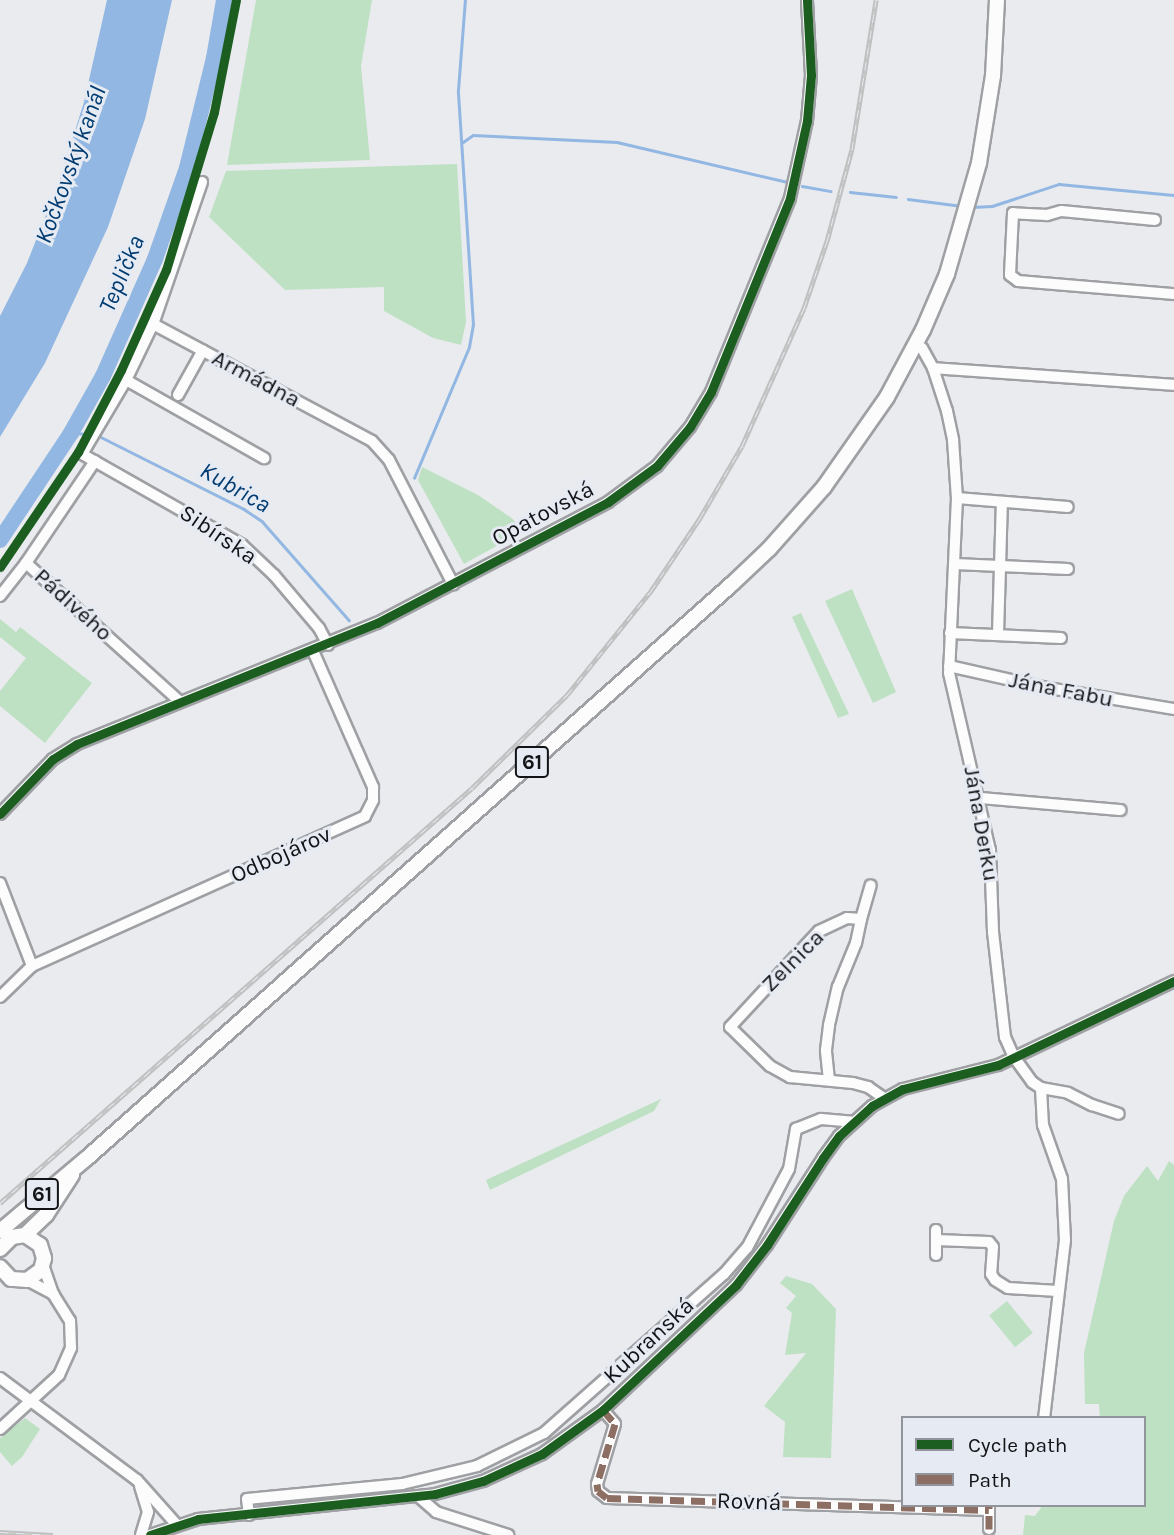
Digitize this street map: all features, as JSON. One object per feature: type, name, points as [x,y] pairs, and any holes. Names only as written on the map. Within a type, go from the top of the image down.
[{"type":"main road","name":"61","points":[[0,1231],[87,1158],[769,549],[809,506],[853,449],[887,397],[915,345],[947,274],[969,206],[990,97],[997,0]]},
{"type":"main road","name":"61","points":[[0,1249],[12,1237],[25,1235],[46,1215],[63,1186],[87,1158]]},
{"type":"main road","name":"61","points":[[43,1265],[40,1245],[46,1215]]},
{"type":"main road","name":"61","points":[[25,1235],[40,1245]]},
{"type":"main road","points":[[2,1272],[19,1281],[27,1280],[37,1275],[43,1265]]},
{"type":"street","name":"Opatovská","points":[[0,814],[53,759],[77,744],[362,630],[625,492],[665,458],[701,411],[768,256],[797,175],[807,121],[811,75],[807,0]]},
{"type":"street","points":[[202,182],[153,324],[126,380],[264,458]]},
{"type":"street","points":[[1155,220],[1061,211],[1047,215],[1013,213],[1009,271],[1012,279],[1018,281],[1132,287],[1174,294]]},
{"type":"street","name":"Armádna","points":[[153,324],[372,441],[389,460],[453,584]]},
{"type":"street","name":"Jána Derku","points":[[915,345],[922,348],[933,368],[947,411],[957,498],[949,666],[954,697],[980,798],[993,879],[993,932],[1005,1037],[1014,1057]]},
{"type":"street","points":[[178,395],[203,350]]},
{"type":"street","points":[[933,368],[1174,385]]},
{"type":"street","name":"Sibírska","points":[[126,380],[85,449],[94,461],[242,545],[274,575],[319,628],[328,645]]},
{"type":"street","name":"Pádivého","points":[[94,461],[26,563],[179,701]]},
{"type":"street","points":[[957,498],[1068,507]]},
{"type":"street","points":[[998,634],[1002,502]]},
{"type":"street","points":[[0,596],[26,563]]},
{"type":"street","points":[[954,564],[1068,569]]},
{"type":"street","points":[[950,633],[1061,638]]},
{"type":"street","name":"Odbojárov","points":[[32,966],[366,816],[373,800],[373,788],[313,651]]},
{"type":"street","name":"Jána Fabu","points":[[949,666],[1042,687],[1174,709]]},
{"type":"street","points":[[980,798],[1120,810]]},
{"type":"street","points":[[0,883],[32,966],[0,998]]},
{"type":"street","points":[[861,919],[871,885]]},
{"type":"street","name":"Zelnica","points":[[829,1080],[826,1050],[829,1025],[838,987],[856,943],[861,919],[847,918],[819,931],[730,1027],[770,1066],[790,1077],[868,1087],[884,1098]]},
{"type":"street","name":"Kubranská","points":[[150,1535],[176,1524],[419,1497],[483,1481],[553,1447],[603,1410],[736,1285],[781,1222],[807,1179],[853,1122],[884,1098],[903,1089],[986,1070],[1174,981]]},
{"type":"street","points":[[1014,1057],[1032,1082],[1041,1088],[1068,1093],[1119,1114]]},
{"type":"street","points":[[1041,1088],[1043,1125],[1060,1166],[1065,1201],[1065,1240],[1044,1416]]},
{"type":"street","name":"Kubranská","points":[[249,1515],[247,1499],[402,1483],[477,1466],[544,1433],[606,1382],[724,1274],[747,1248],[768,1214],[789,1169],[793,1133],[799,1126],[821,1119],[853,1122]]},
{"type":"street","points":[[789,1169],[807,1179]]},
{"type":"street","points":[[768,1214],[781,1222]]},
{"type":"street","points":[[936,1255],[936,1235],[989,1242],[993,1247],[990,1274],[995,1280],[1008,1289],[1058,1291]]},
{"type":"street","points":[[0,1429],[59,1375],[71,1348],[70,1321],[53,1294],[43,1265]]},
{"type":"street","points":[[724,1274],[736,1285]]},
{"type":"street","points":[[27,1280],[53,1294]]},
{"type":"street","name":"Kubranská","points":[[663,1329],[677,1343]]},
{"type":"street","points":[[0,1378],[137,1480],[176,1524]]},
{"type":"street","name":"Kubranská","points":[[606,1382],[618,1396]]},
{"type":"street","name":"Rovná","points":[[603,1410],[615,1424],[597,1484],[598,1491],[607,1498],[901,1506]]},
{"type":"street","points":[[544,1433],[553,1447]]},
{"type":"street","points":[[477,1466],[483,1481]]},
{"type":"street","points":[[137,1480],[162,1532]]},
{"type":"street","points":[[402,1483],[404,1499]]},
{"type":"street","points":[[321,1492],[323,1507]]},
{"type":"street","points":[[419,1497],[436,1512],[508,1535]]},
{"type":"street","points":[[141,1535],[148,1521],[148,1506]]},
{"type":"street","name":"Rovná","points":[[951,1507],[989,1508],[989,1529]]},
{"type":"green space","points":[[256,0],[372,0],[361,66],[370,160],[227,165]]},
{"type":"green space","points":[[457,164],[466,322],[461,345],[433,338],[384,311],[384,287],[285,290],[209,217],[226,171]]},
{"type":"green space","points":[[422,467],[478,495],[513,519],[522,532],[464,564],[418,480]]},
{"type":"green space","points":[[852,589],[896,692],[873,703],[825,601]]},
{"type":"green space","points":[[801,613],[849,714],[838,718],[792,617]]},
{"type":"green space","points":[[0,619],[16,632],[20,627],[92,683],[45,743],[0,706],[0,691],[26,658],[0,637]]},
{"type":"green space","points":[[661,1099],[654,1111],[490,1190],[486,1180]]},
{"type":"green space","points":[[1169,1161],[1174,1165],[1174,1535],[1023,1535],[1025,1515],[1035,1516],[1042,1507],[1146,1507],[1146,1416],[1100,1416],[1099,1404],[1085,1404],[1084,1353],[1114,1221],[1124,1196],[1147,1166],[1158,1181]]},
{"type":"green space","points":[[786,1276],[812,1284],[836,1309],[831,1458],[783,1457],[785,1422],[764,1406],[806,1353],[785,1355],[792,1313],[786,1308],[796,1296],[780,1283]]},
{"type":"green space","points":[[1007,1301],[1033,1333],[1015,1347],[989,1315]]},
{"type":"green space","points":[[25,1418],[40,1429],[22,1457],[12,1466],[0,1452],[0,1438]]},
{"type":"water","name":"Kočkovský kanál","points":[[107,0],[172,0],[145,119],[108,227],[45,363],[0,437],[0,316],[27,263],[59,182],[84,102]]},
{"type":"waterway","name":"Teplička","points":[[0,540],[71,433],[103,376],[155,259],[187,168],[214,58],[224,0]]},
{"type":"waterway","points":[[414,478],[469,347],[473,325],[458,90],[465,0]]},
{"type":"waterway","points":[[463,142],[473,135],[617,142],[788,182]]},
{"type":"waterway","points":[[972,207],[992,206],[1059,184],[1174,195]]},
{"type":"waterway","points":[[802,186],[831,191]]},
{"type":"waterway","points":[[850,192],[896,197]]},
{"type":"waterway","points":[[908,199],[962,206]]},
{"type":"waterway","name":"Kubrica","points":[[71,433],[91,434]]},
{"type":"waterway","name":"Kubrica","points":[[97,435],[244,509],[262,521],[349,620]]},
{"type":"railway","points":[[0,1203],[472,788],[567,695],[651,591],[700,518],[742,446],[804,308],[827,241],[852,149],[876,0]]},
{"type":"railway","points":[[0,1532],[53,1535]]},
{"type":"marked path","points":[[603,1410],[615,1424],[597,1484],[598,1491],[607,1498],[989,1510]]},
{"type":"marked path","points":[[989,1507],[989,1529]]},
{"type":"cycle path","points":[[0,567],[78,452],[121,370],[166,270],[214,112],[236,0]]},
{"type":"cycle path","points":[[0,814],[53,759],[77,744],[377,623],[608,502],[657,466],[690,427],[711,392],[790,198],[807,121],[811,75],[807,0]]},
{"type":"cycle path","points":[[150,1535],[198,1519],[435,1494],[483,1481],[542,1454],[603,1410],[736,1285],[767,1245],[839,1136],[872,1106],[903,1089],[998,1065],[1174,981]]}]
